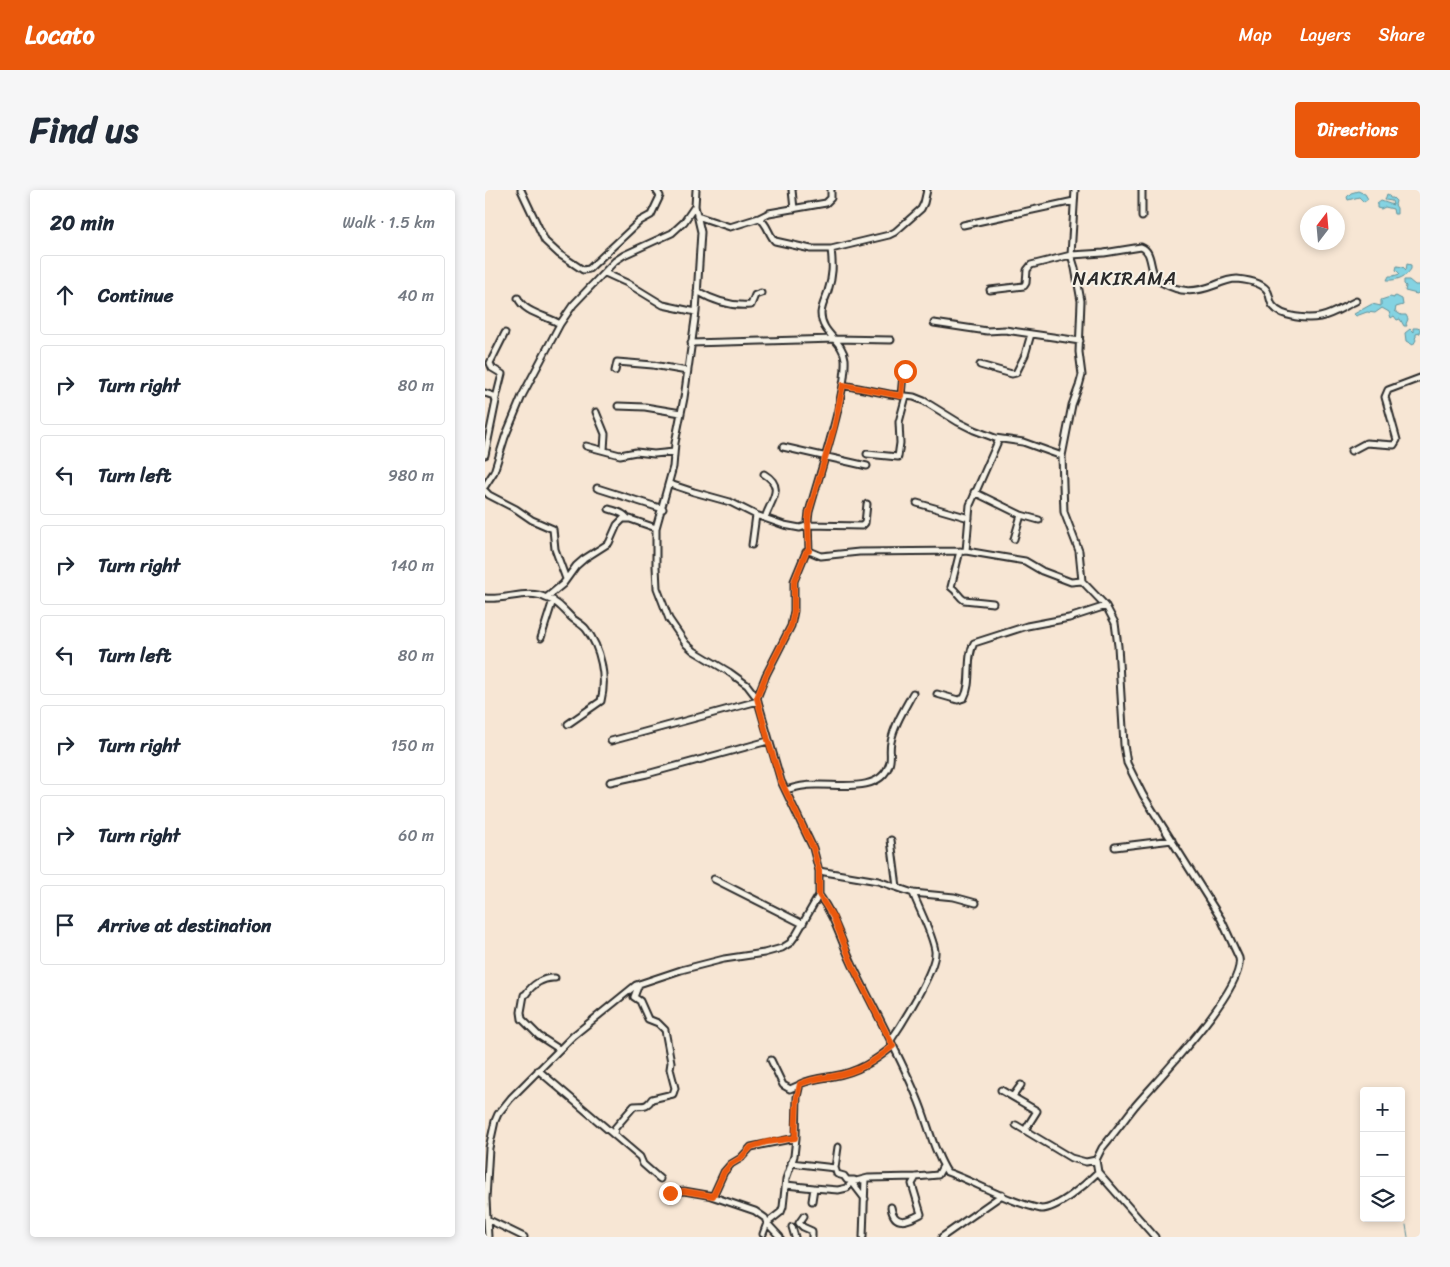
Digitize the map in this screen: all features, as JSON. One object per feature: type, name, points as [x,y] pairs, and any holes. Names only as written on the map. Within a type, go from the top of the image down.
[{"type":"street","points":[[521,190],[545,241],[559,254],[583,270],[589,269],[640,221],[651,215],[660,196],[657,190]]},
{"type":"street","points":[[696,190],[695,206],[701,232],[696,312],[670,484],[656,528],[655,566],[657,588],[669,619],[682,640],[690,648],[729,672],[751,689],[757,699],[768,740],[785,790],[813,848],[819,871],[819,895],[833,917],[854,969],[891,1040],[918,1098],[928,1133],[947,1172],[1036,1208],[1049,1208],[1074,1192],[1098,1172]]},
{"type":"street","points":[[792,190],[794,209]]},
{"type":"street","points":[[697,216],[730,227],[769,213],[826,204],[831,198],[831,190]]},
{"type":"street","points":[[759,218],[767,224],[775,241],[811,249],[831,250],[895,232],[921,209],[927,190]]},
{"type":"street","points":[[1075,190],[1071,254],[1081,301],[1079,357],[1082,375],[1072,404],[1063,456],[1063,512],[1079,551],[1081,581],[1111,613],[1116,632],[1123,745],[1127,763],[1143,795],[1221,919],[1239,958],[1240,968],[1229,992],[1163,1076],[1135,1106],[1120,1128],[1102,1148],[1096,1160],[1098,1172],[1155,1237]]},
{"type":"street","points":[[1141,217],[1142,190]]},
{"type":"street","points":[[963,225],[1074,201]]},
{"type":"street","points":[[485,486],[494,472],[505,437],[522,396],[560,324],[579,298],[624,254],[672,233],[684,222],[695,206]]},
{"type":"street","points":[[990,290],[1024,286],[1029,266],[1071,254],[1104,253],[1144,248],[1148,253],[1154,277],[1183,291],[1199,291],[1227,281],[1244,280],[1261,284],[1267,290],[1273,306],[1288,316],[1321,317],[1355,301]]},
{"type":"street","points":[[757,699],[761,686],[791,626],[794,611],[794,582],[806,552],[809,551],[809,512],[826,457],[843,385],[845,359],[835,339],[826,330],[821,313],[833,272],[831,250]]},
{"type":"street","points":[[605,272],[663,305],[696,312]]},
{"type":"street","points":[[697,291],[713,300],[737,306],[751,304],[755,295],[761,293]]},
{"type":"street","points":[[518,298],[520,304],[525,308],[560,324]]},
{"type":"street","points":[[934,323],[987,330],[1005,330],[1080,342]]},
{"type":"street","points":[[485,455],[502,374],[492,368],[490,363],[505,333]]},
{"type":"street","points":[[979,365],[1012,374],[1016,373],[1025,355],[1031,334]]},
{"type":"street","points":[[691,344],[835,339],[891,340]]},
{"type":"street","points":[[615,371],[617,362],[653,365],[687,371]]},
{"type":"street","points":[[867,454],[898,456],[903,374],[905,371],[910,371]]},
{"type":"street","points":[[1351,451],[1366,443],[1394,445],[1397,440],[1385,397],[1388,390],[1420,378]]},
{"type":"street","points":[[843,385],[914,397],[958,422],[999,439],[1023,442],[1063,456]]},
{"type":"street","points":[[485,393],[496,398]]},
{"type":"street","points":[[618,406],[650,408],[681,413]]},
{"type":"street","points":[[596,412],[605,434],[604,450]]},
{"type":"street","points":[[966,551],[970,505],[974,492],[999,439]]},
{"type":"street","points":[[586,446],[620,455],[636,452],[654,454],[675,452]]},
{"type":"street","points":[[783,447],[867,466]]},
{"type":"street","points":[[764,474],[772,479],[775,485],[772,506],[765,518]]},
{"type":"street","points":[[670,484],[730,502],[755,515],[800,528],[809,525],[863,526],[867,504]]},
{"type":"street","points":[[597,488],[663,508]]},
{"type":"street","points":[[485,491],[489,495],[516,508],[538,524],[553,529],[557,557],[566,579]]},
{"type":"street","points":[[974,492],[1021,515],[1039,520]]},
{"type":"street","points":[[917,503],[969,518]]},
{"type":"street","points":[[609,509],[625,515],[627,518],[656,528]]},
{"type":"street","points":[[752,545],[755,515]]},
{"type":"street","points":[[1014,539],[1021,515]]},
{"type":"street","points":[[546,598],[560,587],[584,559],[609,543],[617,525],[627,518]]},
{"type":"street","points":[[809,551],[821,556],[859,552],[966,551],[1025,561],[1043,571],[1071,582],[1081,581]]},
{"type":"street","points":[[960,551],[951,587],[959,592],[960,597],[964,600],[993,603]]},
{"type":"street","points":[[485,598],[543,596],[553,600],[587,630],[602,662],[604,682],[601,700],[568,724]]},
{"type":"street","points":[[541,638],[553,600]]},
{"type":"street","points":[[937,694],[958,700],[964,698],[967,692],[972,646],[979,640],[1027,626],[1069,618],[1106,606]]},
{"type":"street","points":[[751,689],[761,686]]},
{"type":"street","points":[[785,790],[809,785],[847,786],[877,781],[887,771],[891,763],[891,742],[900,717],[913,693]]},
{"type":"street","points":[[611,741],[757,699]]},
{"type":"street","points":[[609,782],[665,769],[768,740]]},
{"type":"street","points":[[891,840],[897,887]]},
{"type":"street","points":[[1115,847],[1172,840]]},
{"type":"street","points":[[819,871],[862,878],[913,893],[976,903]]},
{"type":"street","points":[[714,879],[803,924]]},
{"type":"street","points":[[891,1040],[932,968],[935,957],[933,943],[913,893]]},
{"type":"street","points":[[488,1237],[486,1199],[488,1159],[493,1126],[503,1107],[538,1070],[559,1049],[628,991],[639,984],[665,974],[776,950],[790,943],[803,924],[813,902],[819,895]]},
{"type":"street","points":[[555,978],[548,978],[524,995],[521,1012],[525,1022],[539,1036],[559,1049]]},
{"type":"street","points":[[633,997],[639,984]]},
{"type":"street","points":[[614,1134],[615,1128],[634,1106],[644,1107],[652,1099],[673,1094],[675,1088],[670,1069],[671,1062],[665,1030],[659,1023],[647,1020],[640,1001],[628,991]]},
{"type":"street","points":[[771,1060],[783,1085],[790,1089],[813,1079],[859,1070],[876,1060],[893,1046]]},
{"type":"street","points":[[538,1070],[640,1157],[643,1164],[660,1179]]},
{"type":"street","points":[[763,1234],[767,1224],[781,1212],[783,1207],[786,1185],[795,1151],[799,1085]]},
{"type":"street","points":[[1013,1096],[1021,1085]]},
{"type":"street","points":[[1001,1090],[1037,1111],[1025,1130]]},
{"type":"street","points":[[1017,1125],[1071,1158],[1086,1162],[1096,1160]]},
{"type":"street","points":[[711,1196],[715,1193],[724,1172],[751,1147],[767,1142],[795,1138]]},
{"type":"street","points":[[838,1147],[835,1168],[837,1174],[845,1176],[847,1180],[854,1180],[853,1182],[865,1199]]},
{"type":"street","points":[[791,1163],[835,1168]]},
{"type":"street","points":[[786,1185],[838,1190],[847,1188],[853,1182],[865,1179],[938,1176],[943,1166]]},
{"type":"street","points":[[891,1207],[892,1214],[898,1220],[905,1221],[921,1214],[912,1184],[916,1178]]},
{"type":"street","points":[[863,1237],[865,1179]]},
{"type":"street","points":[[812,1201],[815,1188]]},
{"type":"street","points":[[670,1193],[684,1191],[711,1196],[755,1211],[765,1218],[767,1224],[780,1237]]},
{"type":"street","points":[[942,1237],[1002,1194]]},
{"type":"street","points":[[805,1216],[799,1223],[812,1231],[812,1237]]},
{"type":"street","points":[[487,1220],[524,1237]]},
{"type":"street","points":[[792,1227],[795,1237]]},
{"type":"water","points":[[1358,191],[1365,194],[1368,199],[1364,202],[1359,197],[1348,200],[1347,197],[1351,193]]},
{"type":"water","points":[[1387,194],[1396,201],[1397,214],[1394,214],[1393,209],[1377,208],[1377,204],[1381,201],[1393,205],[1392,201],[1385,200]]},
{"type":"water","points":[[1407,264],[1411,265],[1411,269],[1407,274],[1398,279],[1387,280],[1389,276],[1400,274],[1396,270],[1397,266],[1403,267],[1406,270]]},
{"type":"water","points":[[1404,280],[1420,285],[1420,291],[1417,294],[1405,291]]},
{"type":"water","points":[[1396,296],[1402,299],[1403,305],[1396,307],[1395,311],[1401,315],[1406,315],[1408,319],[1407,326],[1404,326],[1400,319],[1397,320],[1394,316],[1391,318],[1389,312],[1382,308],[1375,313],[1367,312],[1356,316],[1354,314],[1372,304],[1381,306],[1381,300]]},
{"type":"water","points":[[1413,328],[1420,329],[1420,333],[1416,334],[1416,340],[1413,345],[1406,341],[1405,333],[1410,329],[1413,332]]},
{"type":"waterway","points":[[1406,1225],[1408,1237]]},
{"type":"district","name":"NAKIRAMA","points":[[1125,278]]},
{"type":"route","points":[[670,1193],[684,1191],[713,1196],[724,1172],[731,1164],[745,1155],[748,1149],[767,1142],[795,1138],[797,1134],[797,1098],[800,1084],[813,1079],[859,1070],[876,1060],[893,1046],[854,969],[833,917],[819,895],[819,871],[813,848],[781,781],[757,698],[793,619],[794,582],[806,552],[809,551],[809,512],[834,428],[843,385],[901,396],[903,374],[905,371]]}]
